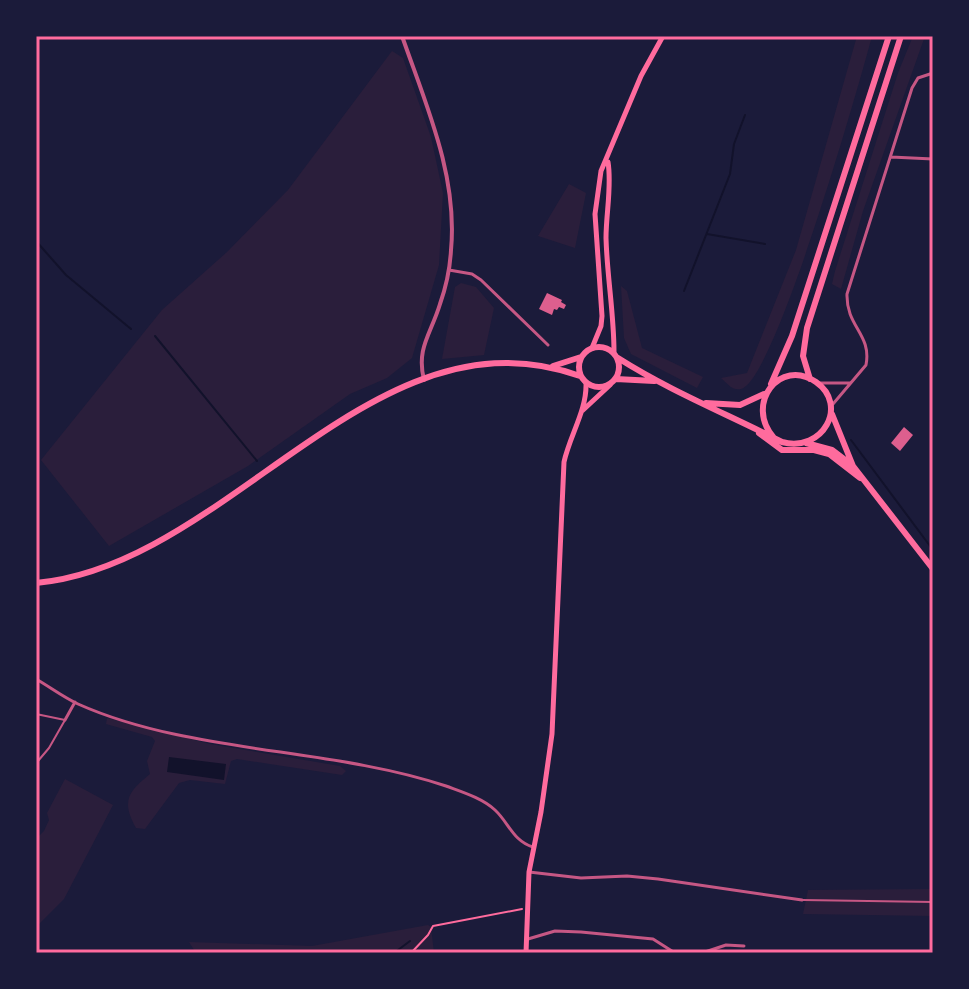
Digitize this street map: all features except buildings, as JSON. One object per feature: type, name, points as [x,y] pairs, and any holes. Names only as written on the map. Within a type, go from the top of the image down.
[{"type":"highway","points":[[774,438],[763,422],[764,394],[792,336],[889,36]]},
{"type":"highway","points":[[810,379],[803,356],[807,328],[901,36]]},
{"type":"highway","points":[[553,366],[581,357],[592,348],[605,347],[654,381],[705,403],[717,412],[789,444],[806,443],[832,450],[853,466]]},
{"type":"highway","points":[[36,583],[107,565],[147,547],[188,525],[325,429],[367,405],[424,380],[468,367],[491,364],[553,366],[580,376],[586,383],[599,388],[610,385],[616,379],[620,370],[616,355]]},
{"type":"highway","points":[[580,376],[578,364],[581,357]]},
{"type":"highway","points":[[769,387],[790,377],[818,383],[825,391],[853,466],[933,569]]},
{"type":"highway","points":[[616,379],[654,381]]},
{"type":"highway","points":[[705,403],[740,405],[764,394]]},
{"type":"highway","points":[[806,443],[824,430],[830,409]]},
{"type":"highway","points":[[755,430],[782,450],[814,450],[829,454],[863,480]]},
{"type":"main road","points":[[592,348],[602,316],[595,237],[601,171],[641,76],[663,36]]},
{"type":"main road","points":[[607,160],[610,173],[606,243],[616,355]]},
{"type":"main road","points":[[582,411],[586,383]]},
{"type":"main road","points":[[526,953],[529,872],[552,734],[564,462],[573,428],[582,411],[610,385]]},
{"type":"street","points":[[402,36],[438,139],[447,177],[452,223],[449,270],[440,307],[421,350],[424,380]]},
{"type":"street","points":[[830,409],[864,371],[868,358],[866,343],[846,308],[847,294],[915,83],[923,75],[933,73]]},
{"type":"street","points":[[891,157],[933,159]]},
{"type":"street","points":[[449,270],[472,274],[481,280],[548,345]]},
{"type":"street","points":[[818,383],[852,383]]},
{"type":"street","points":[[36,679],[75,702],[124,720],[163,730],[361,765],[444,786],[493,808],[516,838],[533,847]]},
{"type":"street","points":[[65,720],[75,702]]},
{"type":"street","points":[[529,872],[581,878],[627,876],[658,879],[802,900]]},
{"type":"street","points":[[526,940],[555,931],[581,932],[653,939],[675,953]]},
{"type":"street","points":[[702,953],[726,945],[744,946]]},
{"type":"lane","points":[[36,714],[65,720],[38,761]]},
{"type":"lane","points":[[802,900],[933,902]]},
{"type":"path","points":[[411,953],[433,926],[527,909]]},
{"type":"shaded area","points":[[857,36],[872,36],[815,227],[774,337],[756,373],[741,389],[735,389],[721,378],[747,373],[796,250]]},
{"type":"shaded area","points":[[913,36],[925,36],[863,211],[841,289],[832,284],[835,271],[898,73]]},
{"type":"shaded area","points":[[392,51],[403,58],[431,137],[443,193],[439,265],[412,358],[387,378],[350,394],[248,466],[109,546],[41,460],[162,310],[227,252],[288,190]]},
{"type":"shaded area","points":[[569,184],[586,193],[575,248],[538,236]]},
{"type":"shaded area","points":[[461,283],[476,287],[494,308],[484,355],[442,359],[455,287]]},
{"type":"shaded area","points":[[621,286],[627,291],[642,348],[703,377],[697,388],[631,354],[624,338]]},
{"type":"shaded area","points":[[107,718],[210,744],[340,766],[346,771],[342,775],[237,759],[231,761],[225,784],[190,780],[179,783],[145,829],[136,828],[129,811],[129,798],[136,786],[150,774],[147,761],[155,741],[152,737],[106,724]]},
{"type":"shaded area","points":[[169,757],[226,764],[224,780],[167,772]]},
{"type":"shaded area","points":[[65,779],[113,805],[64,899],[36,927],[36,839],[44,831],[49,820],[47,813]]},
{"type":"shaded area","points":[[933,889],[933,916],[803,914],[808,890]]},
{"type":"shaded area","points":[[428,925],[431,927],[434,953],[196,953],[189,942],[312,946]]},
{"type":"waterway","points":[[684,291],[730,174],[734,144],[745,115]]},
{"type":"waterway","points":[[707,234],[765,244]]},
{"type":"waterway","points":[[36,241],[66,275],[131,329]]},
{"type":"waterway","points":[[155,336],[257,461]]},
{"type":"waterway","points":[[851,440],[933,550]]},
{"type":"waterway","points":[[394,953],[410,941]]}]
